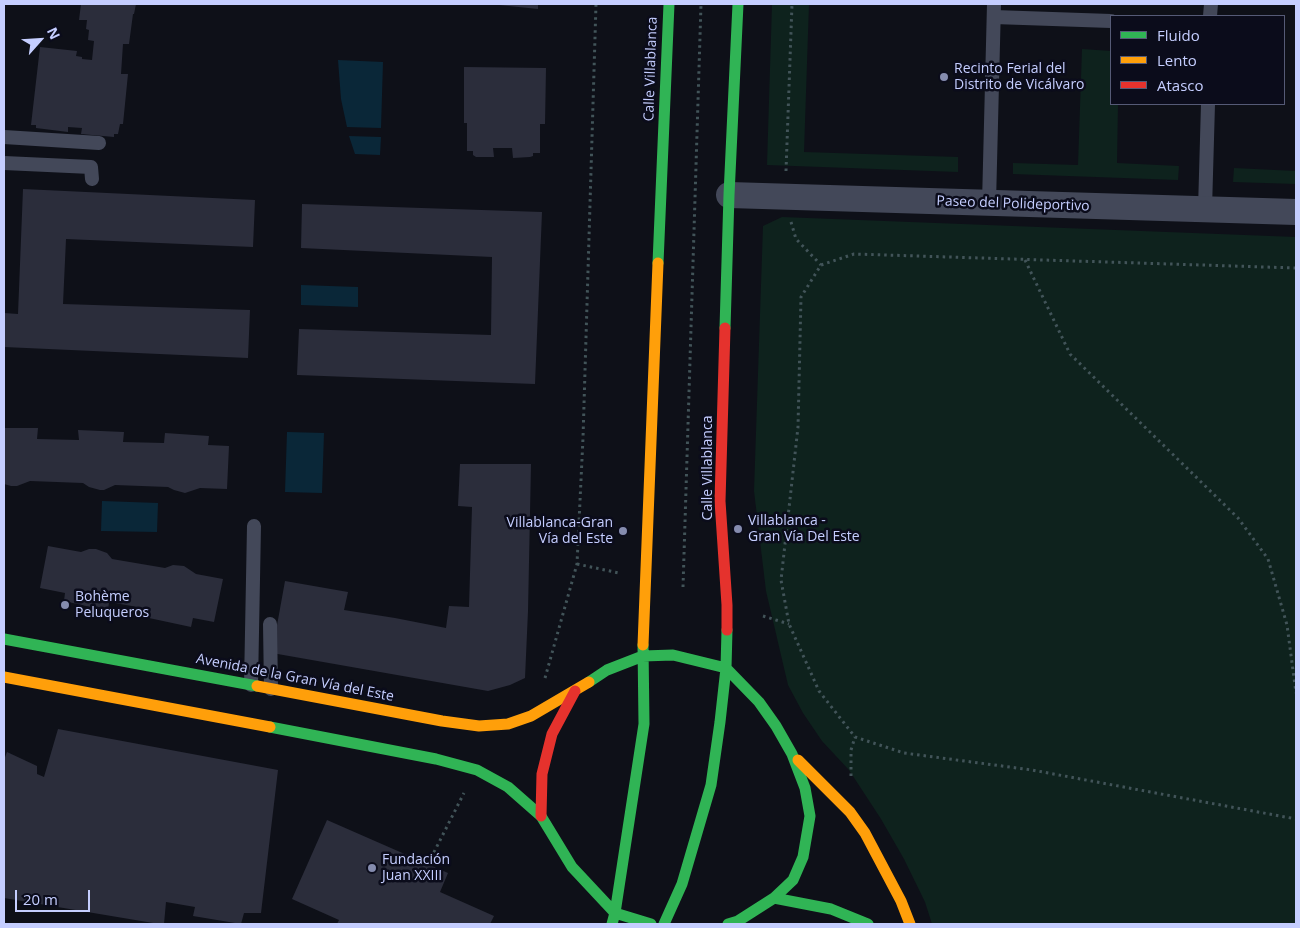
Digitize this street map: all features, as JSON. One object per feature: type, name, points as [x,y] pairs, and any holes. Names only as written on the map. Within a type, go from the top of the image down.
[{"type":"main road","name":"Calle Villablanca","points":[[613,918],[644,724],[643,656],[646,530],[669,4]]},
{"type":"main road","name":"Calle Villablanca","points":[[664,924],[682,884],[711,785],[726,668],[728,605],[720,502],[729,195],[738,4]]},
{"type":"main road","name":"Avenida de la Gran Vía del Este","points":[[4,639],[442,721],[479,726],[508,724],[531,716],[575,691],[606,670],[643,656],[673,655],[726,668]]},
{"type":"main road","points":[[726,668],[759,702],[792,754],[805,788],[810,816],[802,857],[793,880],[774,898],[738,921],[728,924]]},
{"type":"main road","points":[[4,676],[436,759],[477,770],[508,787],[541,816],[572,867],[613,918],[651,924]]},
{"type":"main road","name":"Avenida de la Gran Vía del Este","points":[[541,816],[542,774],[552,734],[575,691]]},
{"type":"main road","points":[[792,754],[850,812],[860,826],[893,885],[910,924]]},
{"type":"main road","points":[[774,898],[831,909],[868,924]]},
{"type":"street","name":"Paseo del Polideportivo","points":[[729,195],[1296,212]]},
{"type":"lane","points":[[988,203],[994,11],[1110,21]]},
{"type":"lane","points":[[1205,209],[1208,105]]},
{"type":"lane","points":[[4,137],[99,143]]},
{"type":"lane","points":[[4,163],[91,167],[92,179]]},
{"type":"lane","points":[[251,685],[254,526]]},
{"type":"lane","points":[[270,624],[271,689]]},
{"type":"path","points":[[544,682],[577,564],[583,438],[596,4]]},
{"type":"path","points":[[683,587],[701,4]]},
{"type":"path","points":[[786,174],[792,4]]},
{"type":"path","points":[[791,220],[796,239],[821,265]]},
{"type":"path","points":[[1296,268],[854,254],[821,265],[801,297],[798,427],[781,580],[789,624],[819,691],[855,737],[904,753],[1032,770],[1296,819]]},
{"type":"path","points":[[1025,260],[1070,354],[1238,518],[1268,558],[1287,624],[1296,693]]},
{"type":"path","points":[[577,564],[619,573]]},
{"type":"path","points":[[763,616],[789,624]]},
{"type":"path","points":[[851,782],[851,750],[855,737]]},
{"type":"path","points":[[428,864],[466,790]]},
{"type":"green space","points":[[772,4],[809,4],[804,152],[958,157],[958,172],[767,165]]},
{"type":"green space","points":[[1082,49],[1110,51],[1110,105],[1118,105],[1117,163],[1179,166],[1178,180],[1013,174],[1013,163],[1078,165]]},
{"type":"green space","points":[[1234,168],[1296,171],[1296,184],[1233,182]]},
{"type":"green space","points":[[782,217],[1296,237],[1296,924],[932,924],[925,902],[904,859],[881,819],[849,770],[822,741],[803,713],[788,685],[766,591],[754,491],[763,226]]},
{"type":"water","points":[[338,60],[383,62],[381,128],[347,127],[341,99]]},
{"type":"water","points":[[349,136],[381,137],[380,155],[355,154]]},
{"type":"water","points":[[301,285],[358,287],[358,307],[301,305]]},
{"type":"water","points":[[287,432],[324,433],[322,493],[285,492]]},
{"type":"water","points":[[102,501],[158,503],[157,532],[101,531]]},
{"type":"building","points":[[81,4],[136,4],[129,44],[123,44],[121,74],[128,74],[123,124],[120,124],[118,134],[114,134],[114,137],[81,134],[82,128],[68,127],[68,132],[36,128],[36,125],[31,125],[40,47],[77,51],[76,56],[92,60],[94,41],[88,40],[87,20],[79,20]]},
{"type":"building","points":[[538,4],[538,9],[499,5]]},
{"type":"building","points":[[464,67],[546,68],[545,124],[540,124],[540,153],[533,153],[533,156],[530,157],[513,158],[512,148],[493,148],[494,157],[476,157],[473,155],[473,151],[467,151],[467,123],[464,123]]},
{"type":"building","points":[[23,189],[255,200],[253,247],[66,239],[63,304],[250,310],[248,358],[4,347],[4,313],[18,314]]},
{"type":"building","points":[[302,204],[542,212],[535,384],[297,375],[299,329],[491,335],[492,257],[301,248]]},
{"type":"building","points":[[4,428],[38,428],[37,439],[79,440],[78,430],[124,432],[123,442],[164,443],[165,433],[209,436],[208,445],[229,446],[227,489],[200,488],[185,493],[168,487],[115,485],[100,490],[83,483],[30,481],[17,486],[11,486],[4,484]]},
{"type":"building","points":[[460,464],[531,464],[525,678],[510,685],[488,691],[272,653],[285,581],[348,592],[344,610],[446,628],[449,606],[469,607],[472,507],[458,506]]},
{"type":"building","points":[[48,546],[81,552],[96,549],[107,553],[112,559],[165,568],[173,565],[184,566],[196,574],[223,579],[214,622],[193,618],[191,627],[149,618],[149,609],[109,602],[108,611],[64,601],[65,593],[40,588]]},
{"type":"building","points":[[58,729],[278,770],[261,913],[244,913],[241,924],[193,916],[195,907],[166,902],[164,924],[159,924],[4,898],[4,760],[7,752],[37,766],[37,774],[44,777]]},
{"type":"building","name":"Fundación Juan XXIII","points":[[327,820],[448,873],[440,892],[494,916],[490,924],[337,924],[339,920],[292,899]]},
{"type":"traffic: fast","points":[[658,263],[669,4]]},
{"type":"traffic: fast","points":[[725,328],[738,4]]},
{"type":"traffic: fast","points":[[664,924],[682,884],[711,785],[726,668],[727,630]]},
{"type":"traffic: fast","points":[[4,639],[257,686]]},
{"type":"traffic: fast","points":[[612,924],[644,724],[643,645]]},
{"type":"traffic: fast","points":[[589,682],[607,670],[643,656],[673,655],[726,668]]},
{"type":"traffic: fast","points":[[726,668],[759,702],[792,754],[805,788],[810,816],[803,857],[793,880],[774,898],[738,921],[728,924]]},
{"type":"traffic: fast","points":[[270,727],[436,759],[477,770],[508,787],[541,816],[572,867],[615,913],[651,924]]},
{"type":"traffic: fast","points":[[774,898],[831,909],[868,924]]},
{"type":"traffic: slow","points":[[643,645],[658,263]]},
{"type":"traffic: slow","points":[[4,677],[270,727]]},
{"type":"traffic: slow","points":[[257,686],[442,721],[479,726],[508,724],[531,716],[589,682]]},
{"type":"traffic: slow","points":[[798,760],[850,812],[865,833],[901,901],[910,924]]},
{"type":"traffic: jam","points":[[725,328],[720,501],[727,630]]},
{"type":"traffic: jam","points":[[541,816],[542,774],[552,734],[575,691]]},
{"type":"place","name":"Recinto Ferial del Distrito de Vicálvaro","points":[[944,77]]},
{"type":"place","name":"Villablanca - Gran Vía Del Este","points":[[738,529]]},
{"type":"place","name":"Villablanca-Gran Vía del Este","points":[[623,531]]},
{"type":"place","name":"Bohème Peluqueros","points":[[65,605]]},
{"type":"place","name":"Fundación Juan XXIII","points":[[372,868]]}]
